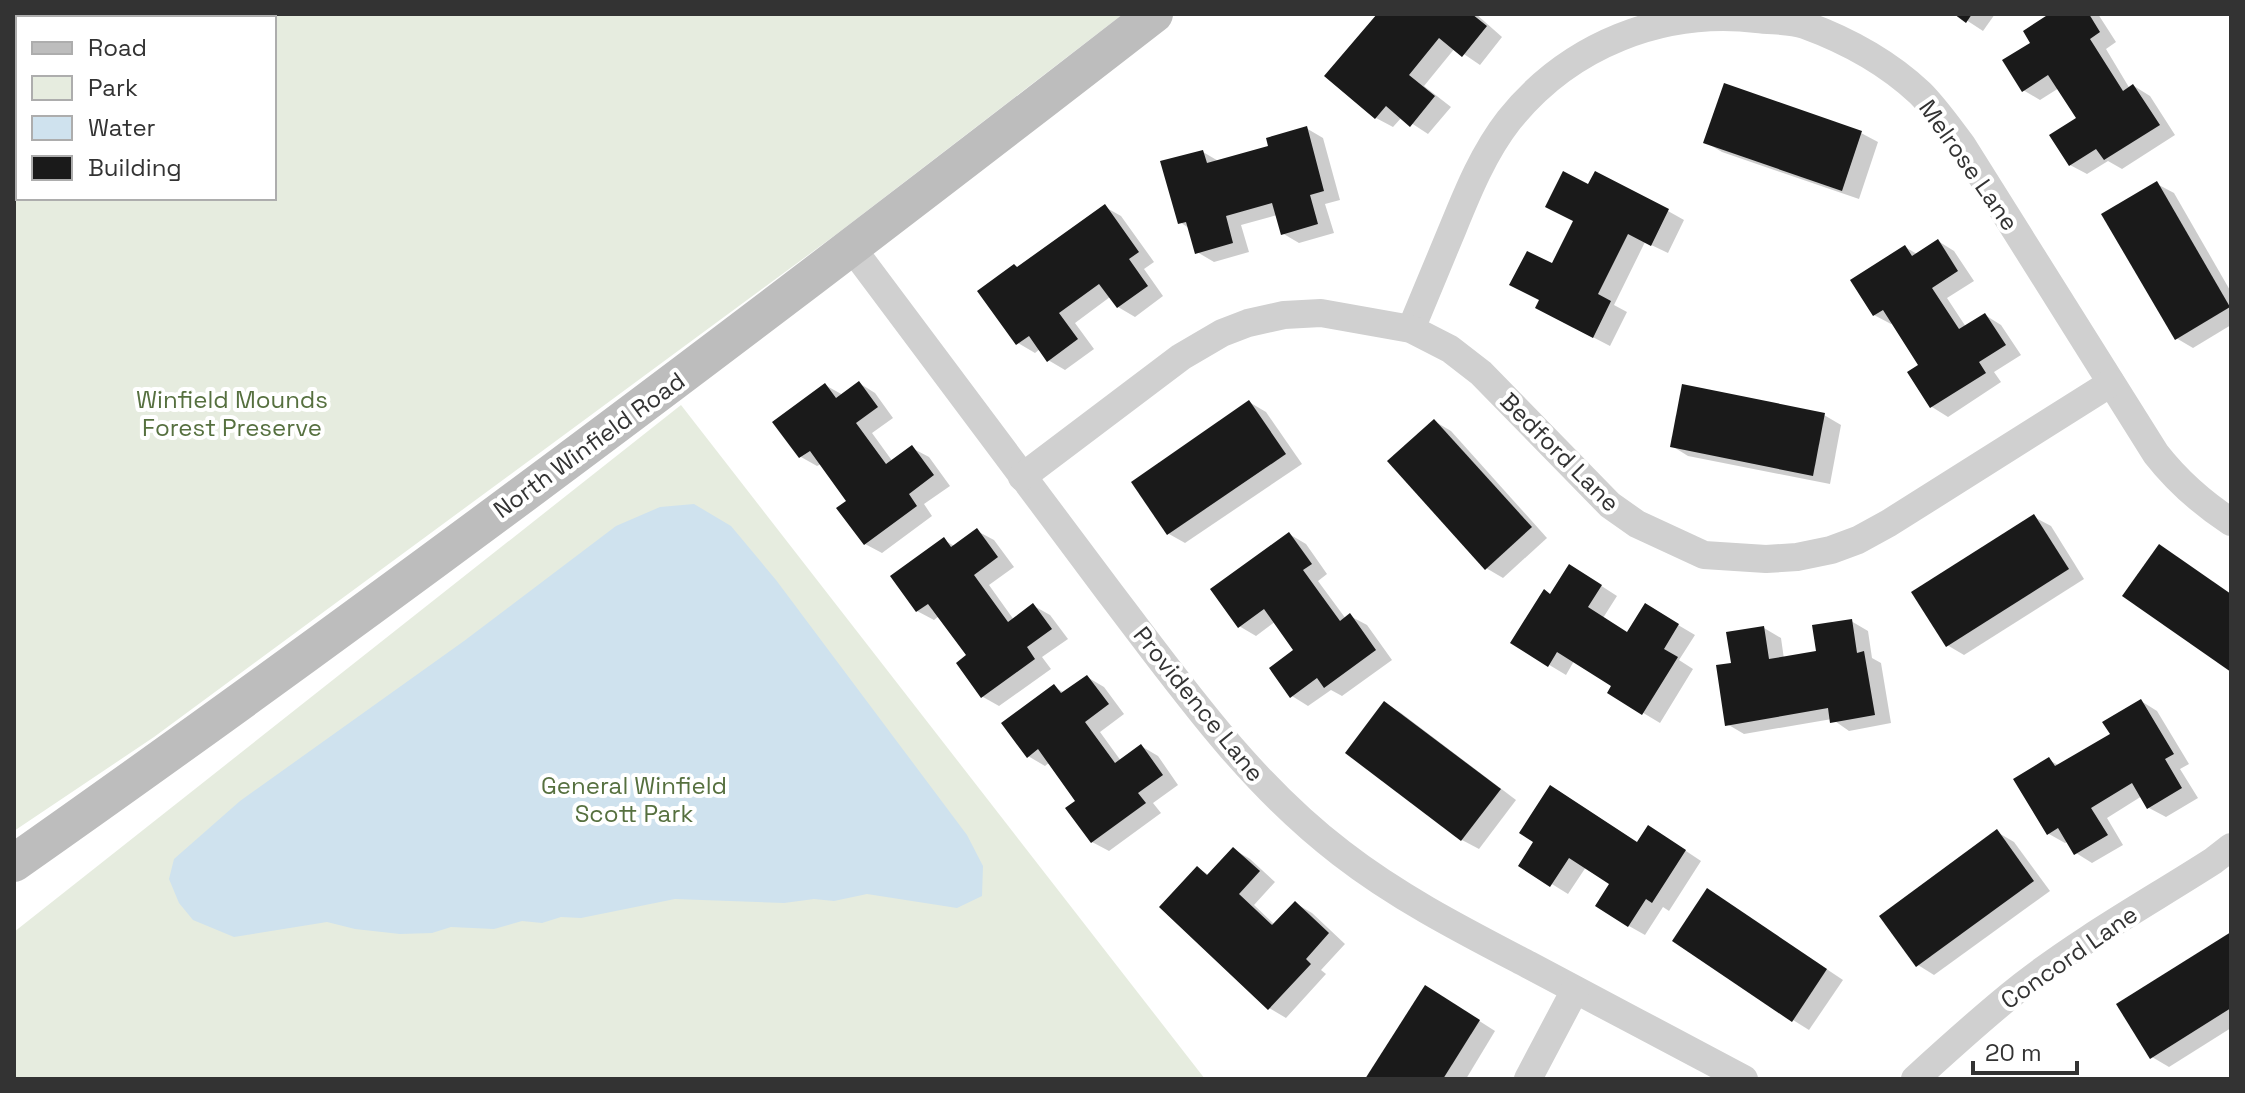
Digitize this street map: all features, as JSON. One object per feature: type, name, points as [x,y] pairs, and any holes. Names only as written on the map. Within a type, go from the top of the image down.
[{"type":"street","name":"North Winfield Road","points":[[14,863],[604,435],[1154,14]]},
{"type":"street","name":"Melrose Lane","points":[[1411,329],[1466,196],[1500,133],[1528,99],[1562,69],[1613,39],[1662,23],[1714,16],[1802,24],[1861,51],[1892,71],[1920,93],[1940,115],[1962,145],[2156,454],[2200,501],[2231,522]]},
{"type":"street","name":"Providence Lane","points":[[852,248],[1218,735],[1295,815],[1342,854],[1399,894],[1744,1079]]},
{"type":"street","name":"Bedford Lane","points":[[1022,477],[1181,357],[1222,333],[1284,315],[1321,313],[1411,329],[1450,349],[1481,373],[1610,505],[1637,524],[1704,555],[1766,559],[1797,557],[1831,550],[1889,523],[2111,383]]},
{"type":"street","name":"Concord Lane","points":[[1915,1079],[2023,985],[2231,847]]},
{"type":"street","points":[[1528,1079],[1575,990]]},
{"type":"green space","name":"Winfield Mounds Forest Preserve","points":[[14,14],[1123,14],[838,233],[154,737],[14,831]]},
{"type":"green space","name":"General Winfield Scott Park","points":[[681,405],[1205,1079],[15,1079],[14,932]]},
{"type":"water","points":[[14,14],[108,14],[16,16],[14,34]]},
{"type":"water","points":[[694,504],[731,526],[776,580],[967,835],[983,866],[982,896],[957,908],[867,894],[834,901],[814,899],[784,903],[675,899],[581,918],[561,917],[542,923],[522,921],[494,929],[451,927],[432,933],[400,934],[327,922],[234,937],[193,920],[179,903],[169,879],[174,859],[240,801],[464,641],[616,526],[660,507]]},
{"type":"building","points":[[1377,14],[1472,14],[1487,26],[1462,57],[1439,38],[1409,75],[1435,96],[1410,127],[1386,106],[1375,119],[1324,76]]},
{"type":"building","points":[[1954,14],[1972,14],[1966,23]]},
{"type":"building","points":[[2049,14],[2089,14],[2100,32],[2090,39],[2123,91],[2133,84],[2160,125],[2104,160],[2096,149],[2069,166],[2049,135],[2076,118],[2048,75],[2022,92],[2002,60],[2030,43],[2023,31]]},
{"type":"building","points":[[1724,83],[1862,131],[1842,191],[1703,143]]},
{"type":"building","points":[[1307,126],[1324,191],[1310,195],[1318,224],[1281,235],[1272,203],[1226,216],[1233,243],[1195,254],[1186,222],[1178,224],[1160,161],[1203,150],[1207,163],[1268,146],[1266,138]]},
{"type":"building","points":[[1563,171],[1588,184],[1595,171],[1669,209],[1651,246],[1628,234],[1598,294],[1611,301],[1593,338],[1535,308],[1539,300],[1509,285],[1527,251],[1552,263],[1573,221],[1545,207]]},
{"type":"building","points":[[2157,181],[2230,307],[2175,340],[2101,214]]},
{"type":"building","points":[[1105,204],[1139,252],[1129,259],[1148,286],[1117,308],[1099,284],[1059,313],[1078,339],[1047,362],[1029,336],[1016,345],[977,291],[1014,264],[1017,267]]},
{"type":"building","points":[[1938,239],[1958,271],[1932,288],[1959,329],[1985,313],[2006,345],[1979,362],[1986,373],[1930,408],[1907,372],[1918,365],[1883,310],[1873,316],[1850,280],[1905,245],[1912,256]]},
{"type":"building","points":[[859,381],[878,407],[856,423],[886,464],[912,445],[934,475],[909,494],[917,506],[864,545],[836,508],[846,501],[810,451],[799,458],[772,422],[825,383],[836,398]]},
{"type":"building","points":[[1682,384],[1825,413],[1813,476],[1670,447]]},
{"type":"building","points":[[1249,400],[1286,454],[1167,535],[1131,482]]},
{"type":"building","points":[[1434,419],[1532,527],[1485,570],[1387,461]]},
{"type":"building","points":[[2034,514],[2069,569],[1946,647],[1911,592]]},
{"type":"building","points":[[977,528],[998,557],[974,575],[1008,622],[1033,603],[1052,629],[1027,647],[1035,659],[981,698],[956,663],[966,655],[928,604],[916,612],[890,576],[944,537],[951,547]]},
{"type":"building","points":[[1289,532],[1312,564],[1303,570],[1340,621],[1350,613],[1376,650],[1324,688],[1317,678],[1290,698],[1269,668],[1293,650],[1264,609],[1238,628],[1210,589]]},
{"type":"building","points":[[2159,544],[2231,594],[2231,672],[2122,596]]},
{"type":"building","points":[[1569,564],[1602,585],[1588,607],[1627,632],[1645,603],[1679,624],[1664,649],[1678,657],[1642,715],[1607,693],[1611,686],[1557,652],[1548,667],[1510,643],[1544,589],[1550,594]]},
{"type":"building","points":[[1852,619],[1857,653],[1864,651],[1875,715],[1830,723],[1828,708],[1725,726],[1716,665],[1731,663],[1726,632],[1764,626],[1769,659],[1816,651],[1812,625]]},
{"type":"building","points":[[1087,675],[1109,704],[1085,722],[1115,763],[1141,744],[1163,775],[1138,793],[1146,803],[1091,843],[1065,808],[1075,801],[1038,749],[1027,758],[1001,723],[1054,684],[1061,693]]},
{"type":"building","points":[[2141,699],[2174,754],[2165,759],[2182,788],[2147,809],[2132,783],[2091,808],[2108,835],[2074,855],[2058,828],[2047,835],[2013,779],[2049,757],[2055,766],[2110,734],[2102,722]]},
{"type":"building","points":[[1384,701],[1501,789],[1461,841],[1345,753]]},
{"type":"building","points":[[1550,785],[1637,842],[1648,825],[1686,850],[1652,903],[1646,899],[1628,927],[1595,906],[1609,884],[1569,858],[1550,887],[1518,866],[1533,842],[1519,833]]},
{"type":"building","points":[[1997,829],[2034,881],[1916,967],[1879,916]]},
{"type":"building","points":[[1233,847],[1260,871],[1239,894],[1272,925],[1295,901],[1329,933],[1306,959],[1311,964],[1268,1010],[1159,907],[1197,866],[1207,875]]},
{"type":"building","points":[[1707,888],[1827,969],[1792,1022],[1672,941]]},
{"type":"building","points":[[2231,932],[2231,1008],[2150,1059],[2116,1004]]},
{"type":"building","points":[[1425,985],[1480,1020],[1443,1079],[1365,1079]]}]
